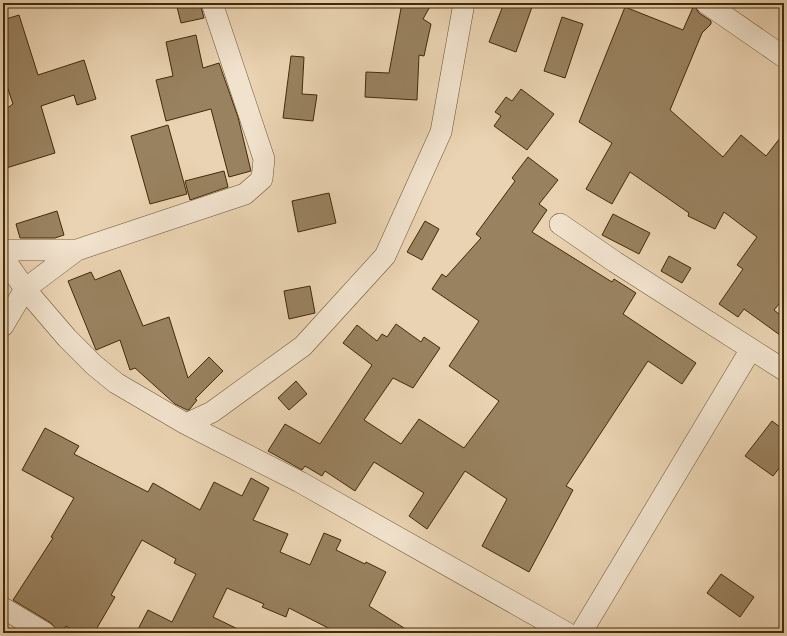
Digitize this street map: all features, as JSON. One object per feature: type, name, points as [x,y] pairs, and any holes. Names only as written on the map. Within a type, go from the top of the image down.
[{"type":"street","points":[[3,326],[25,289],[77,250],[245,194],[262,179],[264,159],[212,3]]},
{"type":"street","points":[[186,424],[212,412],[303,346],[385,256],[440,132],[464,3]]},
{"type":"street","points":[[706,3],[784,57]]},
{"type":"street","points":[[560,224],[615,262],[784,370]]},
{"type":"street","points":[[3,250],[77,250]]},
{"type":"street","points":[[3,257],[25,289],[67,338],[94,365],[116,383],[186,424],[300,482],[567,633]]},
{"type":"street","points":[[581,633],[751,349]]},
{"type":"street","points":[[3,608],[45,633]]},
{"type":"building","points":[[176,3],[200,3],[204,18],[181,23]]},
{"type":"building","points":[[402,3],[432,3],[423,19],[431,24],[424,56],[419,55],[417,100],[365,97],[366,72],[389,73]]},
{"type":"building","points":[[504,3],[521,3],[532,7],[516,52],[489,42]]},
{"type":"building","points":[[694,5],[699,13],[711,21],[711,24],[702,33],[670,110],[723,157],[741,135],[766,156],[784,133],[784,298],[774,310],[784,318],[784,338],[744,309],[738,317],[719,304],[743,269],[737,265],[757,237],[724,212],[715,229],[688,216],[689,213],[630,172],[612,204],[586,189],[612,143],[579,122],[625,7],[683,30]]},
{"type":"building","points":[[19,15],[38,75],[84,60],[96,99],[77,105],[74,95],[41,106],[55,153],[3,169],[3,111],[13,104],[3,74],[3,20]]},
{"type":"building","points":[[562,17],[583,24],[565,78],[544,71]]},
{"type":"building","points":[[196,35],[203,68],[219,63],[238,117],[251,171],[229,177],[211,109],[166,121],[156,80],[173,76],[166,42]]},
{"type":"building","points":[[291,56],[304,57],[302,94],[317,95],[313,121],[283,118]]},
{"type":"building","points":[[521,89],[554,114],[527,150],[494,126],[501,116],[495,112],[506,97],[512,101]]},
{"type":"building","points":[[168,125],[187,194],[150,204],[131,136]]},
{"type":"building","points":[[528,157],[558,180],[539,204],[547,210],[532,232],[612,282],[614,279],[636,293],[623,314],[696,363],[682,384],[648,361],[566,486],[573,490],[529,572],[482,546],[507,499],[465,471],[427,529],[409,516],[424,493],[374,462],[355,491],[325,471],[322,476],[305,466],[302,470],[268,451],[285,424],[320,444],[372,365],[343,343],[357,325],[377,341],[382,334],[387,337],[396,324],[421,342],[424,337],[440,348],[413,388],[393,378],[364,420],[401,444],[419,419],[464,448],[499,401],[449,366],[479,321],[432,289],[442,274],[446,277],[481,238],[476,234],[515,181],[512,178]]},
{"type":"building","points":[[224,171],[228,187],[190,200],[185,181]]},
{"type":"building","points":[[329,193],[336,223],[298,232],[292,201]]},
{"type":"building","points":[[57,211],[64,235],[55,238],[20,238],[16,224]]},
{"type":"building","points":[[613,214],[650,233],[639,254],[602,235]]},
{"type":"building","points":[[425,221],[439,229],[422,260],[407,252]]},
{"type":"building","points":[[669,256],[691,268],[682,283],[661,271]]},
{"type":"building","points":[[120,270],[143,326],[169,317],[188,378],[209,357],[223,371],[195,399],[197,400],[189,410],[175,404],[135,368],[130,370],[120,340],[96,350],[68,281],[91,272],[95,280]]},
{"type":"building","points":[[310,286],[315,313],[289,319],[284,291]]},
{"type":"building","points":[[296,381],[307,394],[289,410],[278,398]]},
{"type":"building","points":[[772,421],[784,430],[784,462],[773,476],[745,456]]},
{"type":"building","points":[[45,428],[79,446],[74,454],[148,492],[153,483],[200,510],[214,482],[242,496],[251,478],[269,488],[253,520],[288,534],[280,552],[310,565],[324,533],[341,540],[336,550],[386,572],[369,606],[412,633],[338,633],[289,608],[286,617],[262,607],[264,604],[227,588],[213,617],[246,633],[136,633],[148,610],[172,622],[196,574],[174,563],[176,559],[142,540],[111,595],[115,597],[94,633],[77,633],[66,626],[62,633],[59,633],[51,623],[13,600],[53,538],[51,537],[74,498],[22,470]]},
{"type":"building","points":[[721,574],[754,597],[740,617],[707,593]]}]
